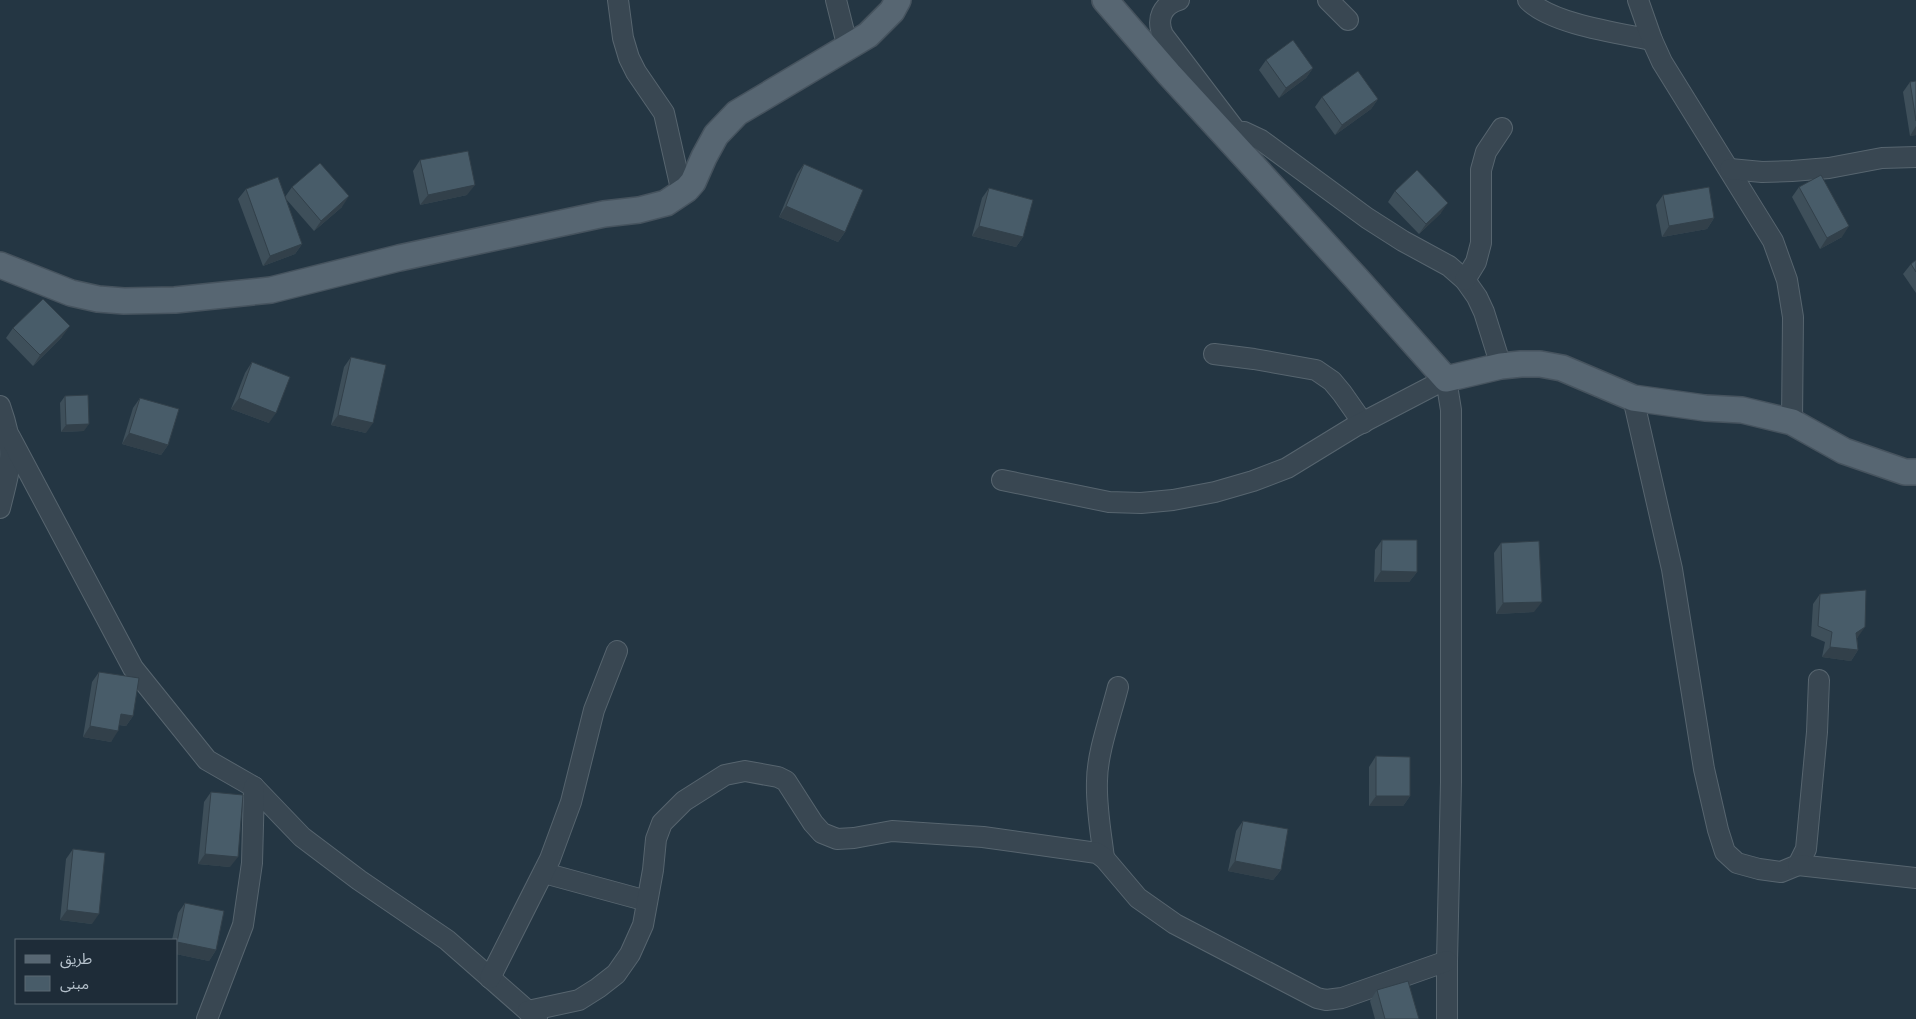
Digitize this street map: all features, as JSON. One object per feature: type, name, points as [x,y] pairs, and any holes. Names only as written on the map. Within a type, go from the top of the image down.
[{"type":"main road","points":[[6,275],[71,293],[124,302],[175,300],[270,290],[398,258],[604,214],[639,210],[666,203],[682,193],[693,182],[716,134],[738,113],[868,35],[892,11],[898,0]]},
{"type":"main road","points":[[1105,0],[1169,74],[1229,131],[1446,379],[1501,366],[1530,364],[1562,368],[1633,398],[1705,408],[1742,410],[1792,422],[1844,451],[1905,472],[1916,472]]},
{"type":"street","points":[[618,0],[623,38],[629,58],[636,72],[664,113],[682,193]]},
{"type":"street","points":[[836,0],[848,48]]},
{"type":"street","points":[[1179,0],[1170,2],[1163,10],[1160,19],[1163,36],[1229,131],[1251,135],[1261,140],[1367,218],[1402,241],[1449,266],[1465,280],[1484,312],[1501,366]]},
{"type":"street","points":[[1328,0],[1348,20]]},
{"type":"street","points":[[1528,0],[1536,8],[1555,17],[1652,40]]},
{"type":"street","points":[[1638,0],[1652,40],[1667,70],[1773,241],[1787,280],[1793,317],[1792,422]]},
{"type":"street","points":[[1465,280],[1476,262],[1482,243],[1481,170],[1486,152],[1502,128]]},
{"type":"street","points":[[1730,169],[1762,172],[1820,169],[1882,158],[1916,157]]},
{"type":"street","points":[[1214,354],[1316,370],[1332,382],[1342,393],[1363,423]]},
{"type":"street","points":[[1002,480],[1109,502],[1141,503],[1173,500],[1215,492],[1253,481],[1287,468],[1363,423],[1446,379],[1451,410],[1451,782],[1447,1019]]},
{"type":"street","points":[[1633,398],[1672,569],[1704,769],[1725,852],[1737,863],[1781,872],[1798,865],[1916,878]]},
{"type":"street","points":[[0,406],[10,469],[0,508]]},
{"type":"street","points":[[5,437],[134,668],[207,760],[254,787],[302,837],[358,880],[447,940],[533,1015],[580,1000],[616,974],[630,954],[643,925],[656,840],[662,822],[684,801],[725,775],[745,771],[778,777],[786,781],[813,823],[822,833],[837,838],[854,838],[892,831],[983,837],[1097,853],[1104,858],[1138,898],[1175,924],[1317,998],[1326,1000],[1342,998],[1447,961]]},
{"type":"street","points":[[490,978],[544,873],[571,802],[594,710],[617,651]]},
{"type":"street","points":[[1798,865],[1806,850],[1810,823],[1819,680]]},
{"type":"street","points":[[1104,858],[1098,810],[1097,780],[1102,747],[1118,687]]},
{"type":"street","points":[[208,1019],[243,925],[252,863],[254,787]]},
{"type":"street","points":[[544,873],[647,901]]},
{"type":"building","points":[[1293,40],[1313,68],[1286,88],[1266,60]]},
{"type":"building","points":[[1358,71],[1378,99],[1342,125],[1322,97]]},
{"type":"building","points":[[1916,81],[1916,121],[1910,82]]},
{"type":"building","points":[[468,151],[475,185],[428,195],[420,160]]},
{"type":"building","points":[[320,163],[349,196],[321,221],[292,187]]},
{"type":"building","points":[[804,164],[863,190],[845,232],[786,206]]},
{"type":"building","points":[[1417,170],[1448,203],[1426,224],[1395,191]]},
{"type":"building","points":[[1821,175],[1849,226],[1827,238],[1799,187]]},
{"type":"building","points":[[278,177],[302,244],[270,256],[246,189]]},
{"type":"building","points":[[1709,187],[1714,218],[1669,226],[1663,195]]},
{"type":"building","points":[[989,188],[1033,200],[1023,237],[979,226]]},
{"type":"building","points":[[1916,260],[1916,272],[1911,264]]},
{"type":"building","points":[[43,299],[70,326],[40,355],[13,328]]},
{"type":"building","points":[[351,357],[386,365],[373,423],[338,415]]},
{"type":"building","points":[[252,362],[290,377],[276,413],[239,398]]},
{"type":"building","points":[[88,395],[89,424],[66,425],[65,396]]},
{"type":"building","points":[[140,398],[179,409],[168,445],[129,433]]},
{"type":"building","points":[[1382,540],[1417,540],[1417,572],[1381,571]]},
{"type":"building","points":[[1539,541],[1542,602],[1503,603],[1501,543]]},
{"type":"building","points":[[1866,590],[1865,627],[1856,633],[1858,650],[1830,647],[1832,632],[1818,626],[1820,594]]},
{"type":"building","points":[[99,672],[139,678],[133,716],[121,714],[118,731],[90,726]]},
{"type":"building","points":[[1376,756],[1410,757],[1410,796],[1376,796]]},
{"type":"building","points":[[211,792],[243,795],[238,857],[205,854]]},
{"type":"building","points":[[1243,821],[1288,829],[1281,870],[1235,861]]},
{"type":"building","points":[[73,849],[105,853],[99,914],[67,910]]},
{"type":"building","points":[[185,903],[224,911],[216,950],[178,942]]},
{"type":"building","points":[[1408,981],[1419,1019],[1385,1019],[1377,990]]}]
